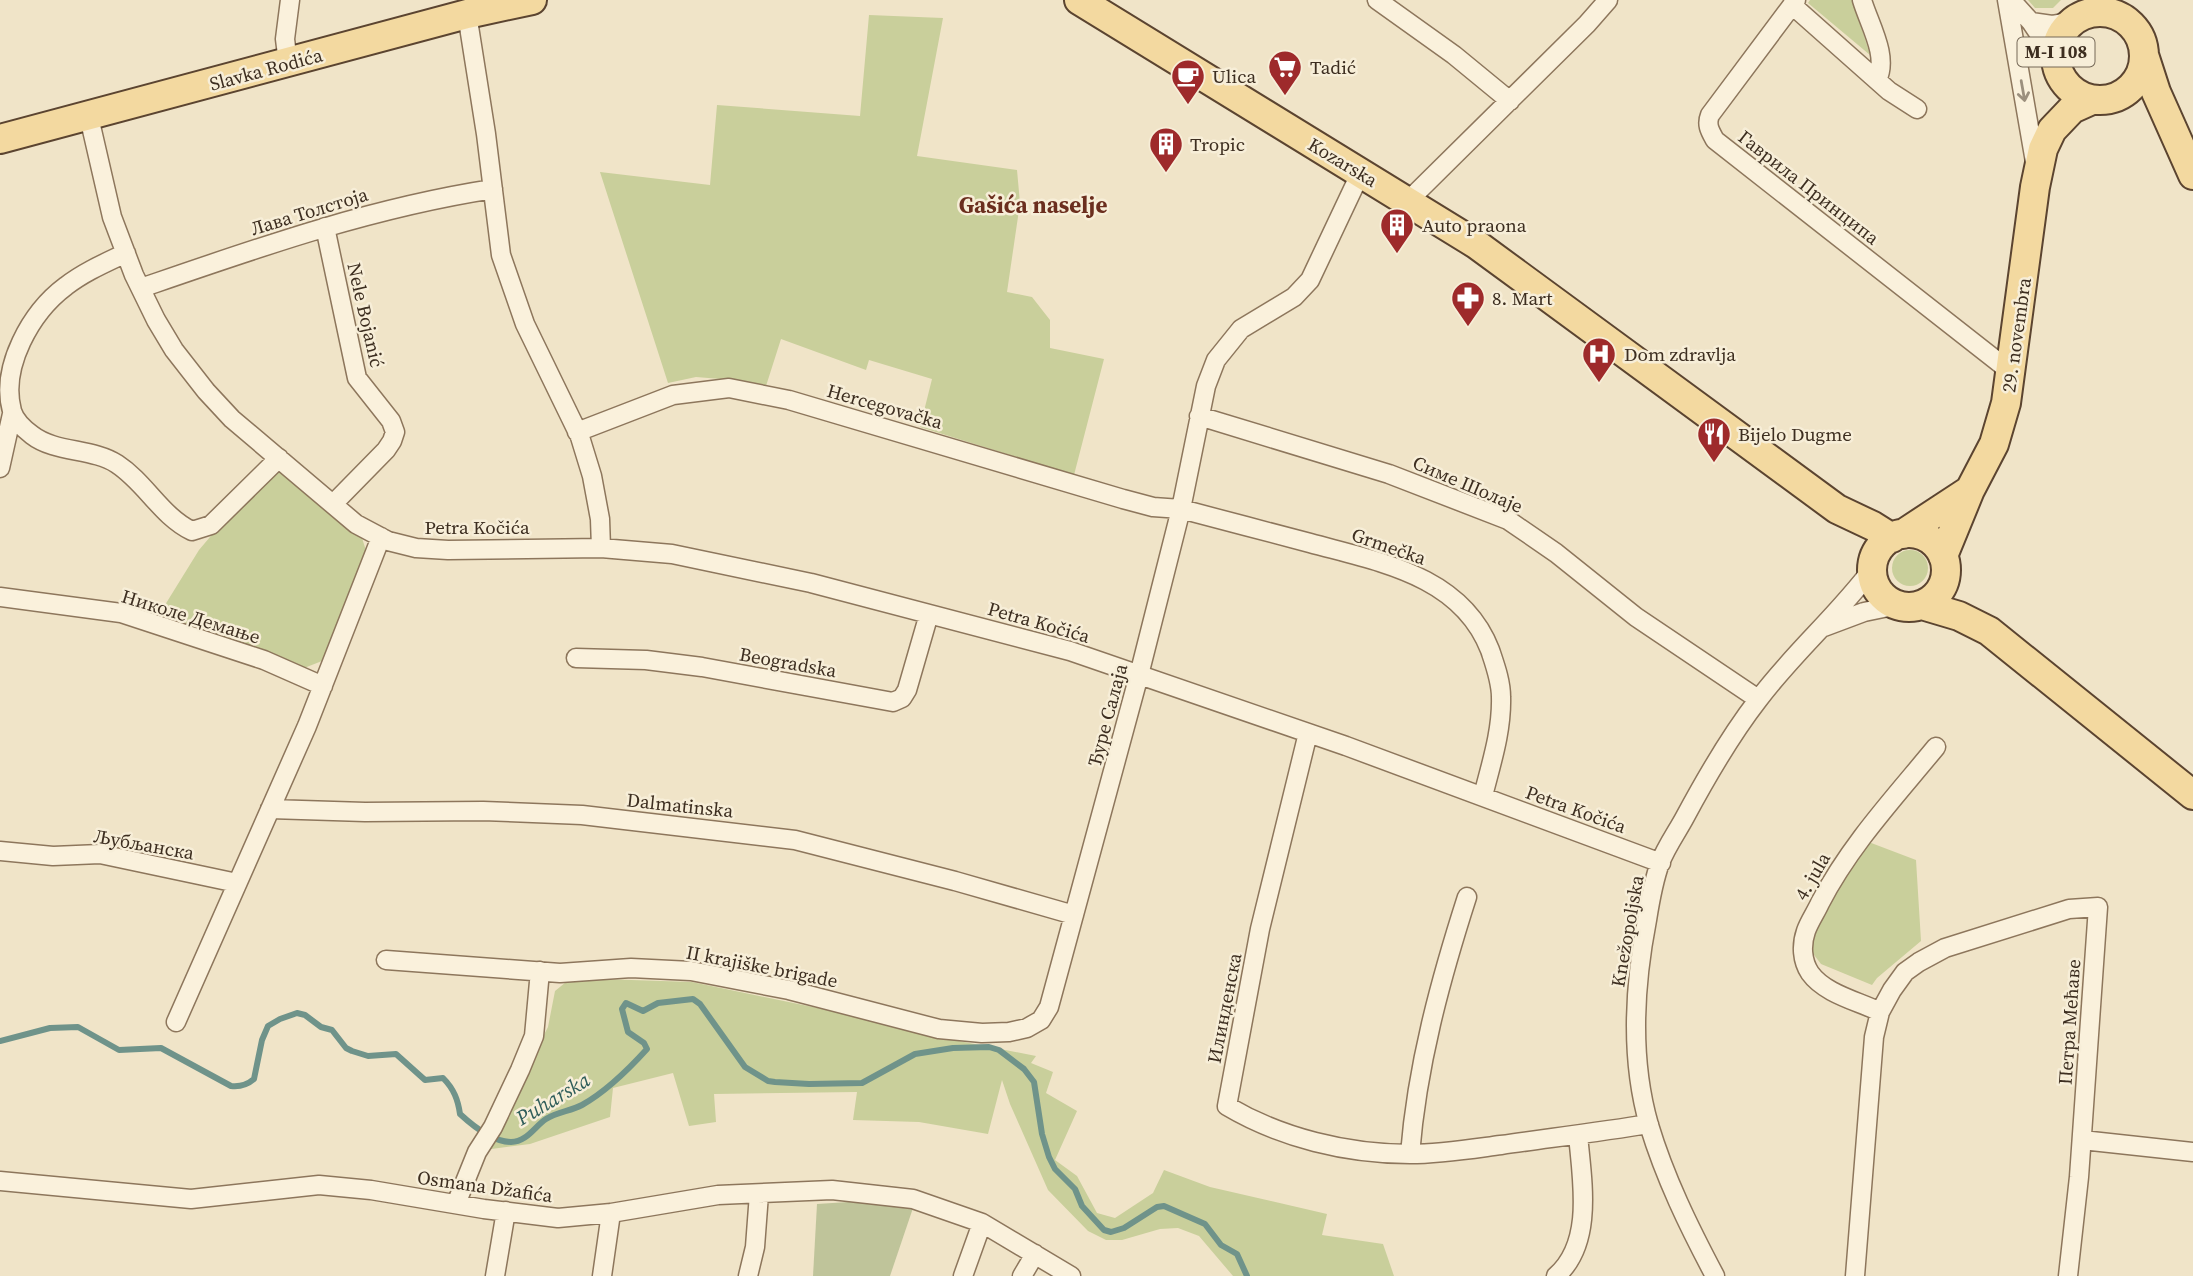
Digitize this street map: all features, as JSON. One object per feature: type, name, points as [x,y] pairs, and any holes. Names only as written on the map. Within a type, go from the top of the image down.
[{"type":"main road","name":"Slavka Rodića","points":[[0,139],[467,14],[532,0]]},
{"type":"main road","name":"Kozarska","points":[[1079,0],[1476,244],[1837,509]]},
{"type":"main road","name":"M-I 108","points":[[2092,100],[2073,90],[2058,66],[2057,45],[2063,32],[2082,12],[2114,14],[2120,11],[2137,32],[2171,125],[2193,175]]},
{"type":"main road","points":[[2092,100],[2107,100],[2121,95],[2133,86],[2141,74],[2144,55]]},
{"type":"main road","name":"29. novembra","points":[[2052,130],[2058,66]]},
{"type":"main road","points":[[2121,95],[2143,105],[2171,125]]},
{"type":"main road","name":"29. novembra","points":[[1945,562],[1970,490],[1994,444],[2006,403],[2037,174],[2043,149],[2052,130],[2072,109],[2092,100]]},
{"type":"main road","name":"29. novembra","points":[[1898,536],[1970,490]]},
{"type":"main road","points":[[1837,509],[1898,536]]},
{"type":"main road","points":[[1837,509],[1873,564]]},
{"type":"main road","points":[[1989,631],[1937,545],[1916,534],[1898,536],[1881,547],[1873,564],[1874,580],[1887,600],[1959,616],[1989,631],[2193,795]]},
{"type":"main road","points":[[1910,605],[1932,599],[1940,590],[1945,579],[1945,562]]},
{"type":"street","points":[[288,63],[285,39],[290,0]]},
{"type":"street","points":[[1377,0],[1454,55],[1510,101]]},
{"type":"street","points":[[1408,201],[1608,0]]},
{"type":"street","points":[[1862,0],[1880,53],[1881,72],[1877,80]]},
{"type":"street","points":[[2009,0],[2031,22],[2058,66]]},
{"type":"street","name":"29. novembra","points":[[2009,0],[2037,174]]},
{"type":"street","points":[[1794,2],[1877,80],[1917,109]]},
{"type":"street","name":"Гаврила Принципа","points":[[1794,2],[1710,115],[1707,122],[1715,140],[2011,372]]},
{"type":"street","points":[[2031,22],[2052,25],[2082,12]]},
{"type":"street","points":[[467,14],[501,255],[525,324],[577,432],[592,476],[600,519],[601,548]]},
{"type":"street","name":"Petra Kočića","points":[[89,117],[112,217],[141,288],[174,350],[232,419],[356,524],[381,537],[416,548],[601,548],[672,554],[811,583],[1070,651],[1308,733],[1661,863]]},
{"type":"street","name":"Ђуре Салаја","points":[[1041,1020],[1049,1007],[1139,675],[1181,509],[1206,386],[1216,360],[1241,330],[1294,297],[1310,280],[1361,173]]},
{"type":"street","name":"Лава Толстоја","points":[[141,288],[377,211],[493,189]]},
{"type":"street","name":"Nele Bojanić","points":[[326,227],[357,378],[391,421],[394,432],[392,442],[386,450],[333,504]]},
{"type":"street","points":[[0,468],[12,414],[9,397],[11,371],[22,339],[41,310],[65,287],[126,253]]},
{"type":"street","name":"Hercegovačka","points":[[577,432],[673,395],[729,388],[789,400],[1133,502],[1181,509]]},
{"type":"street","points":[[12,414],[36,438],[115,462],[180,525],[192,531],[211,525],[279,458]]},
{"type":"street","name":"Симе Шолаје","points":[[1199,416],[1389,474],[1508,520],[1556,553],[1636,617],[1758,699]]},
{"type":"street","name":"Grmečka","points":[[1181,509],[1388,565],[1418,576],[1447,592],[1468,611],[1485,637],[1495,665],[1501,695],[1499,735],[1483,796]]},
{"type":"street","points":[[176,1022],[323,686],[381,537]]},
{"type":"street","name":"Knežopoljska","points":[[1714,1276],[1661,1163],[1649,1124],[1638,1063],[1636,1007],[1639,959],[1652,894],[1661,863],[1710,771],[1758,699],[1786,664],[1853,595],[1873,564]]},
{"type":"street","name":"Николе Демање","points":[[0,598],[121,613],[264,660],[323,686]]},
{"type":"street","points":[[1821,629],[1864,612],[1910,605]]},
{"type":"street","name":"Beogradska","points":[[576,658],[646,660],[702,667],[893,702],[902,698],[907,690],[929,614]]},
{"type":"street","name":"Илинденска","points":[[1308,733],[1260,929],[1227,1106],[1266,1127],[1304,1140],[1410,1154],[1649,1124]]},
{"type":"street","name":"4. jula","points":[[1880,1012],[1821,984],[1811,974],[1803,951],[1806,931],[1834,877],[1854,846],[1936,747]]},
{"type":"street","name":"Dalmatinska","points":[[270,809],[582,815],[795,840],[1074,915]]},
{"type":"street","name":"Љубљанска","points":[[0,851],[53,856],[100,854],[237,883]]},
{"type":"street","points":[[1410,1154],[1413,1119],[1426,1046],[1442,974],[1467,897]]},
{"type":"street","name":"Петра Мећаве","points":[[1880,1012],[1905,972],[1945,948],[2069,909],[2098,907],[2068,1276]]},
{"type":"street","name":"II krajiške brigade","points":[[386,960],[560,972],[631,968],[691,971],[789,990],[939,1029],[982,1033],[1009,1032],[1027,1028],[1041,1020]]},
{"type":"street","points":[[456,1204],[477,1152],[493,1126],[534,1036],[540,971]]},
{"type":"street","points":[[1855,1276],[1874,1037],[1880,1012]]},
{"type":"street","points":[[1556,1276],[1576,1251],[1581,1224],[1583,1194],[1578,1135]]},
{"type":"street","points":[[2081,1140],[2193,1152]]},
{"type":"street","name":"Osmana Džafića","points":[[0,1181],[191,1199],[319,1185],[371,1190],[558,1218],[611,1213],[718,1195],[832,1190],[913,1199],[982,1223],[1071,1276]]},
{"type":"street","points":[[748,1276],[755,1247],[759,1194]]},
{"type":"street","points":[[495,1276],[506,1211]]},
{"type":"street","points":[[602,1276],[611,1213]]},
{"type":"street","points":[[963,1276],[982,1223]]},
{"type":"street","points":[[1022,1276],[1035,1254]]},
{"type":"green space","points":[[1810,0],[1853,0],[1870,55],[1808,3]]},
{"type":"green space","points":[[2028,0],[2061,0],[2053,8],[2035,8]]},
{"type":"green space","points":[[869,15],[943,18],[917,156],[1017,170],[1020,203],[1007,292],[1032,297],[1050,320],[1050,348],[1104,359],[1074,475],[920,427],[932,379],[869,360],[866,370],[781,339],[766,386],[696,377],[668,383],[600,172],[710,185],[717,105],[860,116]]},
{"type":"green space","points":[[280,470],[361,535],[370,563],[322,661],[299,670],[160,613],[199,550],[237,505]]},
{"type":"green space","points":[[1910,550],[1923,555],[1928,568],[1923,581],[1910,586],[1897,581],[1892,568],[1897,555]]},
{"type":"green space","points":[[1866,841],[1916,860],[1921,941],[1872,985],[1821,964],[1811,951],[1812,930]]},
{"type":"green space","points":[[571,978],[692,982],[866,1018],[923,1034],[1036,1056],[1031,1063],[1053,1072],[1046,1093],[1077,1111],[1055,1160],[1077,1176],[1097,1213],[1115,1218],[1153,1193],[1164,1170],[1210,1187],[1327,1214],[1322,1235],[1383,1244],[1394,1276],[1233,1276],[1199,1236],[1178,1228],[1160,1229],[1122,1240],[1106,1240],[1088,1231],[1048,1190],[1002,1080],[988,1134],[919,1122],[853,1120],[857,1092],[714,1094],[716,1122],[689,1126],[673,1073],[613,1088],[610,1117],[530,1144],[484,1150],[548,1027],[555,991]]},
{"type":"green space","points":[[848,1202],[913,1208],[890,1276],[813,1276],[817,1204]]},
{"type":"waterway","name":"Puharska","points":[[0,1041],[50,1028],[78,1027],[119,1050],[161,1048],[231,1086],[237,1086],[254,1079],[262,1040],[268,1026],[297,1013],[305,1015],[321,1027],[332,1030],[346,1048],[352,1051],[368,1056],[396,1054],[425,1080],[443,1078],[455,1095],[460,1114],[490,1136],[511,1142],[526,1137],[550,1117],[578,1107],[600,1093],[617,1080],[647,1049],[644,1043],[628,1032],[622,1009],[626,1003],[643,1011],[658,1003],[693,999],[700,1004],[745,1067],[768,1081],[775,1082],[862,1083],[915,1054],[953,1048],[989,1047],[999,1050],[1024,1069],[1034,1082],[1042,1134],[1049,1157],[1055,1169],[1075,1189],[1082,1206],[1104,1230],[1111,1232],[1124,1228],[1157,1207],[1164,1206],[1205,1224],[1221,1245],[1237,1254],[1247,1276]]},
{"type":"place","name":"Tadić","points":[[1285,97]]},
{"type":"place","name":"Ulica","points":[[1188,106]]},
{"type":"place","name":"Tropic","points":[[1166,174]]},
{"type":"place","name":"Auto praona","points":[[1397,255]]},
{"type":"place","name":"8. Mart","points":[[1468,328]]},
{"type":"place","name":"Dom zdravlja","points":[[1599,384]]},
{"type":"place","name":"Bijelo Dugme","points":[[1714,464]]},
{"type":"district","name":"Gašića naselje","points":[[1033,205]]}]
